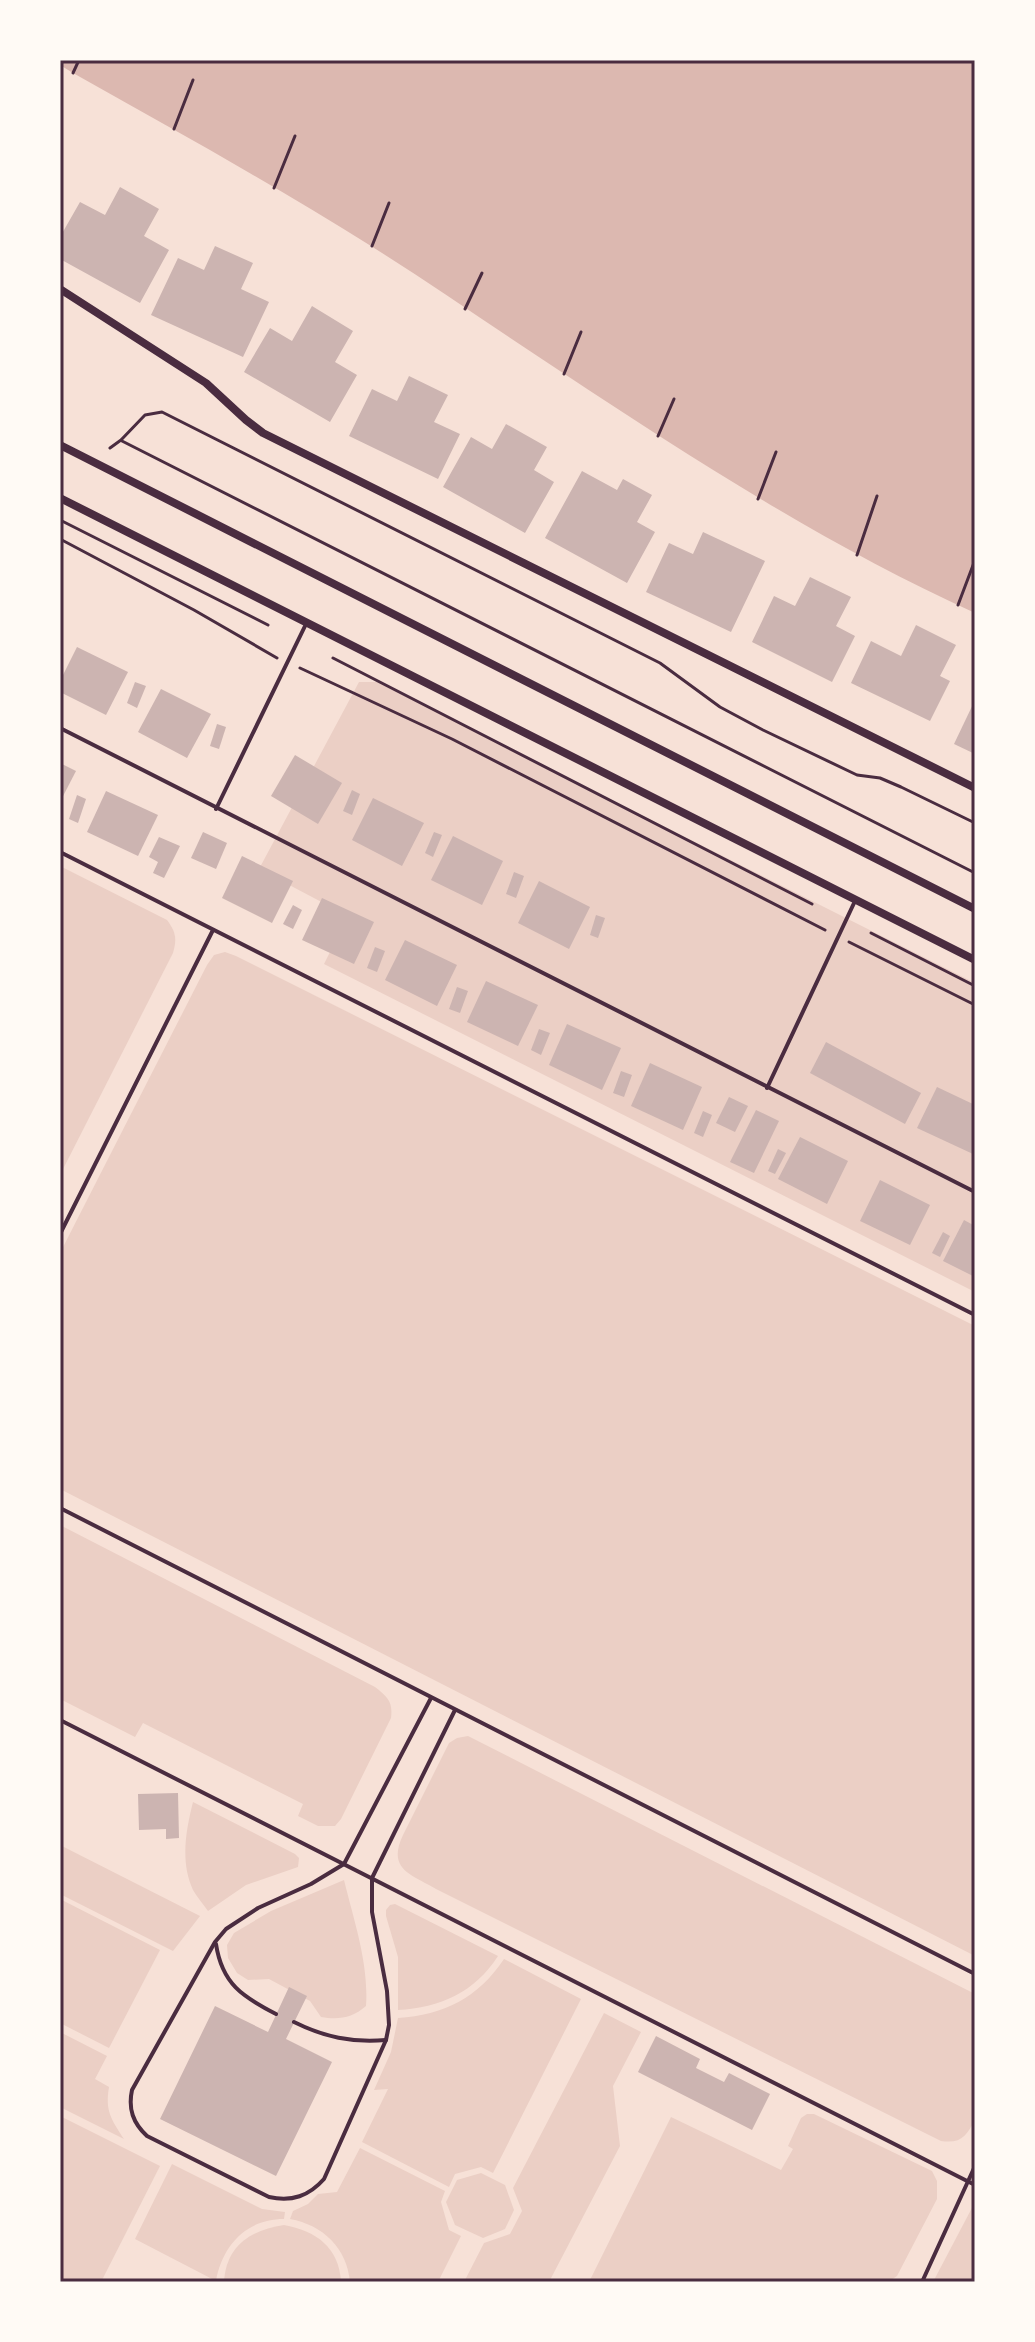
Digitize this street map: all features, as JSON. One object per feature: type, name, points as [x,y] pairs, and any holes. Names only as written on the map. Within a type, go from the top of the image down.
[{"type":"street","points":[[60,289],[206,383],[263,433],[975,788]]},
{"type":"street","points":[[60,445],[975,909]]},
{"type":"street","points":[[60,498],[975,960]]},
{"type":"lane","points":[[216,809],[306,624]]},
{"type":"lane","points":[[60,728],[975,1192]]},
{"type":"lane","points":[[60,852],[975,1315]]},
{"type":"lane","points":[[767,1088],[856,899]]},
{"type":"lane","points":[[60,1234],[213,930]]},
{"type":"lane","points":[[60,1508],[975,1974]]},
{"type":"lane","points":[[431,1698],[344,1864],[311,1884],[258,1908],[240,1919],[215,1942],[132,2090],[131,2111],[139,2129],[147,2136],[269,2197],[282,2200],[306,2195],[324,2179],[386,2040],[389,2025],[387,1991],[372,1912],[372,1878],[455,1710]]},
{"type":"lane","points":[[60,1720],[975,2185]]},
{"type":"lane","points":[[215,1942],[228,1980],[248,1999],[276,2014]]},
{"type":"lane","points":[[294,2022],[341,2040],[386,2040]]},
{"type":"lane","points":[[922,2282],[975,2166]]},
{"type":"path","points":[[73,73],[79,60]]},
{"type":"path","points":[[174,129],[193,80]]},
{"type":"path","points":[[274,188],[295,136]]},
{"type":"path","points":[[372,246],[389,203]]},
{"type":"path","points":[[465,309],[482,273]]},
{"type":"path","points":[[564,374],[581,332]]},
{"type":"path","points":[[658,436],[674,399]]},
{"type":"path","points":[[110,448],[145,415],[162,412],[660,663],[720,707],[763,730],[857,775],[880,778],[975,823]]},
{"type":"path","points":[[121,440],[975,873]]},
{"type":"path","points":[[758,499],[776,452]]},
{"type":"path","points":[[857,555],[877,496]]},
{"type":"path","points":[[60,520],[268,625]]},
{"type":"path","points":[[60,539],[277,658]]},
{"type":"path","points":[[958,605],[975,560]]},
{"type":"path","points":[[333,658],[812,904]]},
{"type":"path","points":[[300,668],[452,739],[825,930]]},
{"type":"path","points":[[871,933],[975,986]]},
{"type":"path","points":[[845,940],[975,1005]]},
{"type":"shaded area","points":[[60,60],[975,60],[975,613],[868,560],[764,501],[613,406],[371,246],[73,73],[60,65]]},
{"type":"shaded area","points":[[359,682],[377,682],[975,983],[975,1292],[324,964],[348,916],[259,869]]},
{"type":"shaded area","points":[[60,866],[167,920],[175,940],[173,953],[60,1175]]},
{"type":"shaded area","points":[[225,952],[975,1326],[975,1956],[60,1489],[60,1253],[207,965],[214,955]]},
{"type":"shaded area","points":[[60,1525],[375,1687],[386,1697],[391,1718],[335,1826],[318,1826],[298,1816],[303,1804],[143,1723],[135,1737],[60,1699]]},
{"type":"shaded area","points":[[468,1736],[975,1994],[975,2119],[966,2134],[958,2140],[941,2141],[410,1874],[398,1856],[403,1835],[449,1743]]},
{"type":"shaded area","points":[[193,1802],[295,1854],[299,1858],[298,1867],[246,1885],[208,1911],[193,1890],[185,1857]]},
{"type":"shaded area","points":[[60,1845],[200,1916],[173,1951],[60,1894]]},
{"type":"shaded area","points":[[344,1880],[363,1958],[366,2006],[345,2017],[321,2017],[310,2001],[269,1979],[248,1980],[237,1973],[228,1958],[227,1945],[234,1933],[271,1911]]},
{"type":"shaded area","points":[[60,1899],[160,1950],[109,2048],[60,2023]]},
{"type":"shaded area","points":[[395,1904],[498,1956],[479,1979],[455,1996],[428,2006],[398,2010],[398,1957],[386,1916],[386,1910]]},
{"type":"shaded area","points":[[504,1959],[581,1999],[493,2173],[481,2167],[455,2174],[449,2187],[362,2142],[388,2089],[374,2090],[391,2052],[398,2018],[430,2013],[458,2002],[483,1984]]},
{"type":"shaded area","points":[[604,2013],[641,2032],[613,2086],[620,2146],[549,2282],[464,2282],[484,2243],[510,2234],[522,2211],[513,2188]]},
{"type":"shaded area","points":[[60,2032],[107,2056],[95,2079],[109,2087],[110,2114],[124,2139],[60,2107]]},
{"type":"shaded area","points":[[814,2114],[932,2171],[937,2181],[937,2199],[897,2276],[888,2282],[589,2282],[671,2117],[781,2170],[793,2149],[788,2146],[801,2118]]},
{"type":"shaded area","points":[[60,2116],[160,2166],[101,2282],[60,2280]]},
{"type":"shaded area","points":[[360,2148],[445,2191],[441,2202],[449,2230],[461,2236],[438,2282],[350,2282],[344,2259],[331,2240],[313,2227],[290,2219],[293,2211],[308,2204],[318,2194],[337,2192]]},
{"type":"shaded area","points":[[172,2164],[262,2209],[285,2212],[284,2219],[258,2224],[238,2237],[224,2257],[216,2281],[135,2239]]},
{"type":"shaded area","points":[[481,2173],[505,2185],[514,2210],[505,2229],[483,2238],[455,2225],[446,2202],[457,2180]]},
{"type":"shaded area","points":[[974,2204],[975,2282],[933,2282]]},
{"type":"shaded area","points":[[284,2225],[316,2236],[331,2250],[341,2282],[224,2282],[229,2259],[242,2242],[261,2231]]},
{"type":"building","points":[[120,187],[159,209],[144,236],[169,250],[140,303],[60,259],[60,237],[80,202],[105,215]]},
{"type":"building","points":[[215,246],[253,263],[241,289],[269,302],[243,357],[151,315],[178,258],[204,270]]},
{"type":"building","points":[[312,306],[353,331],[335,362],[357,375],[330,422],[244,372],[270,328],[292,341]]},
{"type":"building","points":[[409,376],[448,395],[434,422],[460,434],[438,479],[349,436],[372,389],[397,401]]},
{"type":"building","points":[[506,424],[547,447],[534,470],[554,482],[525,533],[443,487],[471,437],[492,449]]},
{"type":"building","points":[[582,471],[617,490],[623,479],[652,495],[637,522],[655,532],[627,583],[545,538]]},
{"type":"building","points":[[703,532],[765,561],[731,632],[646,592],[669,543],[693,554]]},
{"type":"building","points":[[810,577],[851,597],[836,626],[855,636],[832,682],[752,642],[774,596],[795,606]]},
{"type":"building","points":[[916,625],[956,645],[940,676],[950,681],[930,721],[851,683],[871,641],[901,656]]},
{"type":"building","points":[[77,647],[128,672],[106,715],[60,692],[60,681]]},
{"type":"building","points":[[135,682],[146,686],[137,708],[127,703]]},
{"type":"building","points":[[161,689],[211,714],[187,758],[138,732]]},
{"type":"building","points":[[975,700],[975,754],[954,744]]},
{"type":"building","points":[[217,724],[226,727],[219,749],[210,746]]},
{"type":"building","points":[[295,755],[342,783],[318,824],[271,796]]},
{"type":"building","points":[[60,763],[76,771],[60,802]]},
{"type":"building","points":[[352,790],[360,794],[352,815],[343,811]]},
{"type":"building","points":[[106,791],[158,815],[138,856],[87,832]]},
{"type":"building","points":[[77,795],[86,799],[78,823],[69,819]]},
{"type":"building","points":[[373,798],[424,823],[402,866],[352,840]]},
{"type":"building","points":[[203,832],[227,843],[216,869],[191,858]]},
{"type":"building","points":[[434,832],[442,835],[433,857],[425,853]]},
{"type":"building","points":[[453,836],[503,861],[482,905],[431,880]]},
{"type":"building","points":[[159,837],[180,846],[164,878],[153,873],[158,862],[149,857]]},
{"type":"building","points":[[242,856],[293,881],[272,923],[222,898]]},
{"type":"building","points":[[514,872],[524,876],[516,898],[506,894]]},
{"type":"building","points":[[539,881],[590,907],[569,949],[518,923]]},
{"type":"building","points":[[322,898],[374,922],[354,964],[302,940]]},
{"type":"building","points":[[293,905],[302,910],[293,929],[283,924]]},
{"type":"building","points":[[596,915],[605,918],[598,938],[590,935]]},
{"type":"building","points":[[405,940],[457,965],[437,1006],[385,980]]},
{"type":"building","points":[[375,947],[385,951],[377,972],[367,968]]},
{"type":"building","points":[[486,981],[538,1005],[518,1046],[467,1022]]},
{"type":"building","points":[[457,987],[468,991],[460,1013],[449,1009]]},
{"type":"building","points":[[567,1024],[621,1048],[602,1090],[549,1065]]},
{"type":"building","points":[[539,1029],[550,1033],[541,1055],[531,1050]]},
{"type":"building","points":[[826,1042],[921,1093],[905,1124],[810,1073]]},
{"type":"building","points":[[650,1063],[702,1087],[683,1130],[631,1106]]},
{"type":"building","points":[[621,1071],[632,1075],[624,1097],[613,1093]]},
{"type":"building","points":[[937,1087],[975,1105],[973,1154],[917,1128]]},
{"type":"building","points":[[729,1097],[748,1106],[735,1132],[716,1123]]},
{"type":"building","points":[[756,1110],[779,1121],[754,1173],[730,1162]]},
{"type":"building","points":[[703,1111],[712,1115],[703,1137],[694,1133]]},
{"type":"building","points":[[800,1137],[848,1161],[827,1204],[778,1179]]},
{"type":"building","points":[[778,1149],[786,1153],[775,1174],[768,1171]]},
{"type":"building","points":[[880,1180],[930,1205],[910,1245],[860,1221]]},
{"type":"building","points":[[964,1220],[975,1226],[975,1277],[943,1261]]},
{"type":"building","points":[[943,1232],[950,1236],[940,1257],[932,1253]]},
{"type":"building","points":[[178,1793],[179,1838],[166,1839],[166,1829],[139,1830],[138,1794]]},
{"type":"building","points":[[289,1987],[307,1996],[286,2039],[332,2062],[276,2176],[160,2119],[215,2006],[268,2032]]},
{"type":"building","points":[[656,2036],[700,2059],[696,2068],[724,2082],[729,2073],[770,2094],[752,2130],[638,2072]]}]
